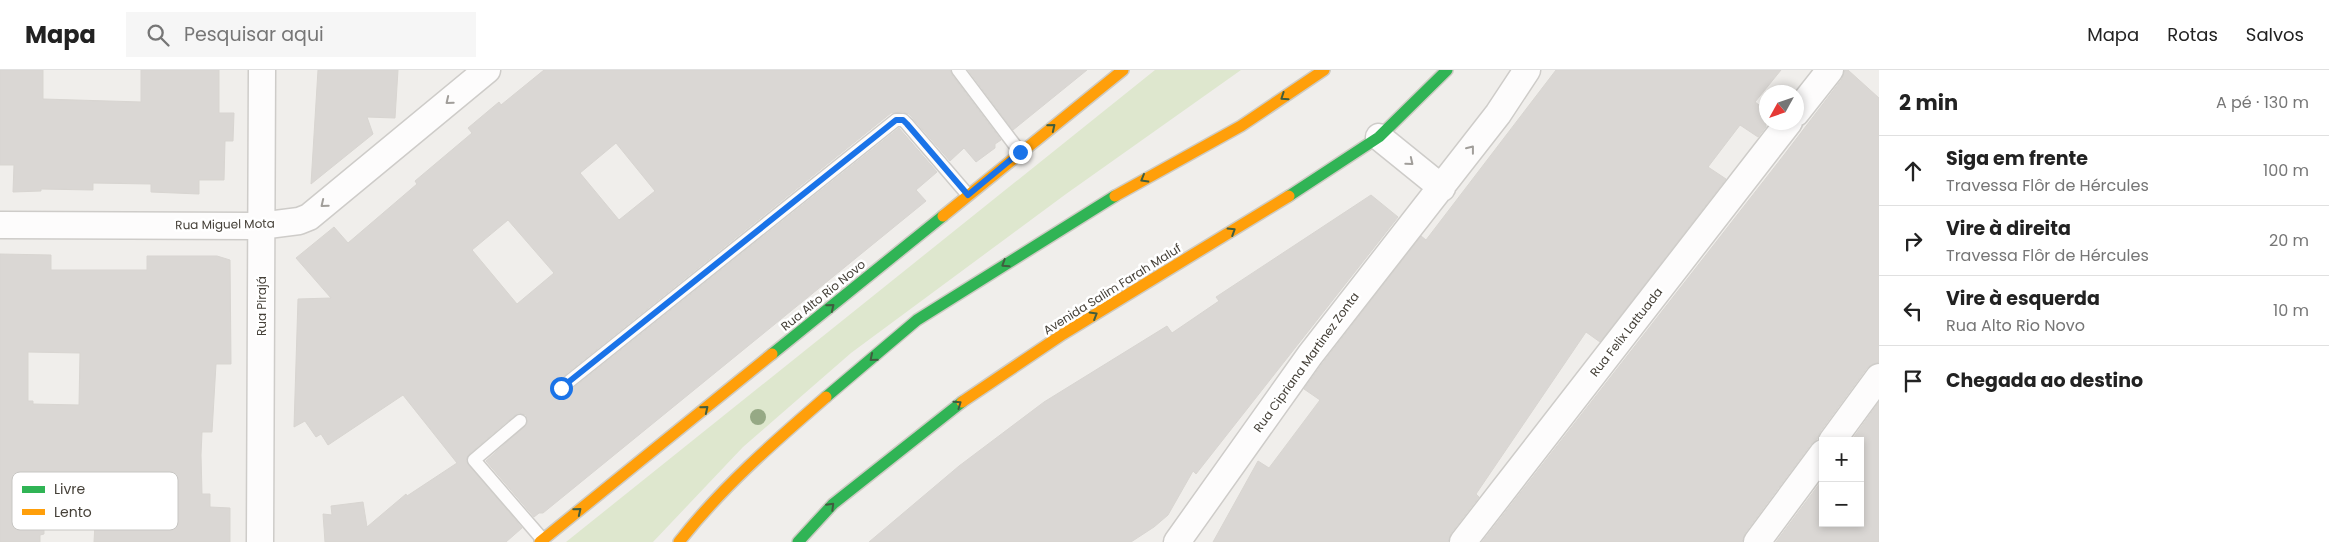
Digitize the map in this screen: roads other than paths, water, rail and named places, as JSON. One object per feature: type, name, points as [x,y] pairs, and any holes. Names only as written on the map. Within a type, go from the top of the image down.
[{"type":"main road","name":"Rua Alto Rio Novo","points":[[542,541],[1123,70]]},
{"type":"main road","points":[[679,542],[697,519],[777,439],[917,320],[1060,229],[1146,178],[1241,126],[1324,70]]},
{"type":"main road","name":"Avenida Salim Farah Maluf","points":[[798,542],[833,504],[953,408],[1063,334],[1332,169],[1379,137],[1447,70]]},
{"type":"street","name":"Rua Pirajá","points":[[260,542],[262,70]]},
{"type":"street","name":"Rua Miguel Mota","points":[[0,225],[260,226],[299,221],[309,217],[487,70]]},
{"type":"street","name":"Rua Cipriana Martinez Zonta","points":[[1177,542],[1310,355],[1400,238],[1442,188],[1498,114],[1527,70]]},
{"type":"street","points":[[1804,103],[1830,70]]},
{"type":"street","name":"Rua Felix Lattuada","points":[[1463,542],[1783,130]]},
{"type":"street","points":[[1379,137],[1442,188]]},
{"type":"street","points":[[1835,437],[1879,377]]},
{"type":"street","points":[[1757,542],[1819,458]]},
{"type":"lane","points":[[958,70],[1020,152]]},
{"type":"lane","points":[[561,388],[896,120],[903,120],[907,124],[968,195]]},
{"type":"lane","points":[[520,421],[474,460],[542,541]]}]
